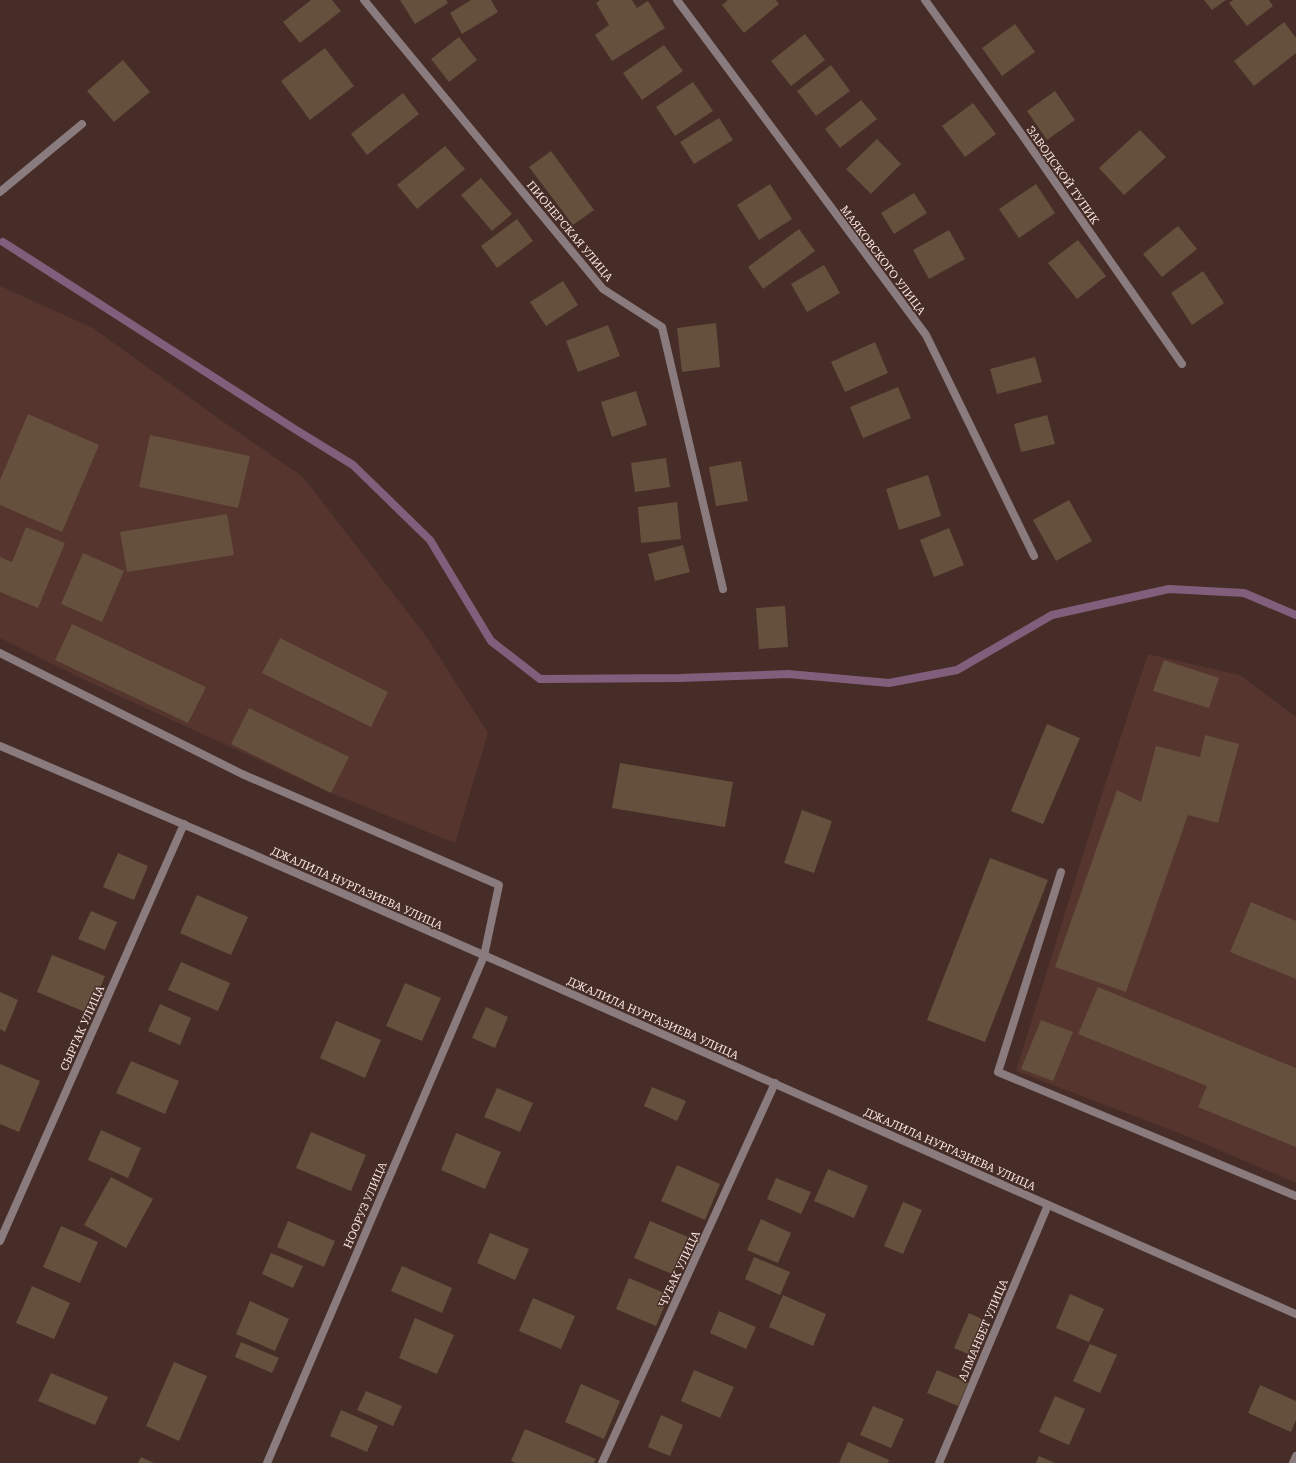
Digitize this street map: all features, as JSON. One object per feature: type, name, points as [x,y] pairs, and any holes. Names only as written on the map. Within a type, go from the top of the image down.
[{"type":"street","name":"ПИОНЕРСКАЯ УЛИЦА","points":[[364,0],[603,289],[662,327],[723,589]]},
{"type":"street","name":"МАЯКОВСКОГО УЛИЦА","points":[[677,0],[926,335],[1034,556]]},
{"type":"street","name":"ЗАВОДСКОЙ ТУПИК","points":[[925,0],[1020,132],[1182,364]]},
{"type":"street","points":[[0,192],[82,124]]},
{"type":"street","name":"НООРУЗ УЛИЦА","points":[[0,653],[242,774],[499,885],[484,956],[267,1463]]},
{"type":"street","name":"ДЖАЛИЛА НУРГАЗИЕВА УЛИЦА","points":[[0,746],[184,824],[775,1083],[1296,1314]]},
{"type":"street","name":"СЫРГАК УЛИЦА","points":[[0,1241],[184,824]]},
{"type":"street","points":[[1061,872],[998,1072],[1296,1196]]},
{"type":"street","name":"ЧУБАК УЛИЦА","points":[[602,1463],[775,1083]]},
{"type":"street","name":"АЛМАНБЕТ УЛИЦА","points":[[939,1463],[1048,1205]]},
{"type":"street","points":[[1293,1463],[1296,1456]]},
{"type":"shaded area","points":[[0,286],[93,328],[303,477],[426,636],[488,733],[455,843],[331,793],[91,683],[0,638]]},
{"type":"shaded area","points":[[1148,654],[1240,675],[1296,717],[1296,1183],[1184,1135],[1016,1071],[1099,803]]},
{"type":"building","points":[[311,0],[332,0],[341,11],[300,43],[283,22]]},
{"type":"building","points":[[400,0],[446,0],[448,3],[415,24]]},
{"type":"building","points":[[471,0],[491,0],[498,12],[462,34],[450,13]]},
{"type":"building","points":[[600,0],[632,0],[637,8],[648,1],[665,28],[612,61],[595,35],[609,25],[596,3]]},
{"type":"building","points":[[728,0],[776,0],[779,4],[744,33],[722,5]]},
{"type":"building","points":[[1204,0],[1226,0],[1212,10]]},
{"type":"building","points":[[1233,0],[1269,0],[1273,6],[1247,26],[1229,3]]},
{"type":"building","points":[[1284,22],[1296,38],[1296,53],[1254,86],[1234,61]]},
{"type":"building","points":[[1015,24],[1035,52],[1002,76],[982,48]]},
{"type":"building","points":[[805,34],[825,60],[791,86],[771,61]]},
{"type":"building","points":[[459,37],[477,60],[449,82],[431,59]]},
{"type":"building","points":[[664,45],[683,71],[642,100],[623,73]]},
{"type":"building","points":[[325,48],[354,86],[310,120],[281,81]]},
{"type":"building","points":[[123,60],[150,92],[114,122],[87,91]]},
{"type":"building","points":[[831,65],[850,91],[816,116],[797,91]]},
{"type":"building","points":[[693,82],[713,111],[675,136],[656,107]]},
{"type":"building","points":[[1055,91],[1075,120],[1047,140],[1027,111]]},
{"type":"building","points":[[403,93],[419,114],[367,155],[351,134]]},
{"type":"building","points":[[861,100],[877,119],[840,148],[825,129]]},
{"type":"building","points":[[973,103],[996,134],[965,157],[942,126]]},
{"type":"building","points":[[719,118],[733,140],[694,164],[680,142]]},
{"type":"building","points":[[1140,130],[1166,157],[1124,195],[1099,168]]},
{"type":"building","points":[[877,139],[901,164],[871,194],[846,169]]},
{"type":"building","points":[[445,146],[465,169],[417,209],[397,185]]},
{"type":"building","points":[[551,151],[594,210],[573,225],[529,167]]},
{"type":"building","points":[[481,178],[512,214],[492,231],[461,195]]},
{"type":"building","points":[[770,184],[792,219],[759,240],[737,205]]},
{"type":"building","points":[[1036,184],[1055,213],[1019,238],[999,209]]},
{"type":"building","points":[[914,193],[927,213],[894,234],[881,213]]},
{"type":"building","points":[[517,219],[533,241],[497,268],[481,246]]},
{"type":"building","points":[[1178,226],[1197,249],[1162,277],[1143,254]]},
{"type":"building","points":[[799,229],[815,251],[763,289],[748,267]]},
{"type":"building","points":[[949,230],[965,259],[929,279],[913,250]]},
{"type":"building","points":[[1078,240],[1106,276],[1077,299],[1048,263]]},
{"type":"building","points":[[824,265],[840,293],[807,312],[791,284]]},
{"type":"building","points":[[1203,271],[1224,303],[1192,325],[1171,293]]},
{"type":"building","points":[[563,281],[578,305],[546,326],[530,302]]},
{"type":"building","points":[[716,323],[720,367],[682,372],[677,328]]},
{"type":"building","points":[[608,325],[620,356],[578,372],[566,341]]},
{"type":"building","points":[[875,342],[888,373],[845,392],[831,362]]},
{"type":"building","points":[[1035,357],[1042,382],[997,394],[990,369]]},
{"type":"building","points":[[898,387],[911,418],[863,438],[850,407]]},
{"type":"building","points":[[636,391],[647,425],[612,437],[601,402]]},
{"type":"building","points":[[28,414],[99,445],[62,532],[0,505],[0,480]]},
{"type":"building","points":[[1047,415],[1055,444],[1021,452],[1014,424]]},
{"type":"building","points":[[150,435],[250,456],[238,508],[139,487]]},
{"type":"building","points":[[666,458],[670,487],[635,492],[631,463]]},
{"type":"building","points":[[741,461],[748,501],[716,506],[709,467]]},
{"type":"building","points":[[928,475],[941,516],[899,530],[886,489]]},
{"type":"building","points":[[1069,500],[1092,541],[1056,561],[1033,520]]},
{"type":"building","points":[[677,502],[681,539],[641,543],[638,507]]},
{"type":"building","points":[[227,514],[234,555],[127,572],[120,532]]},
{"type":"building","points":[[26,527],[65,543],[38,608],[0,592],[0,557],[12,562]]},
{"type":"building","points":[[949,528],[964,565],[934,577],[920,540]]},
{"type":"building","points":[[683,545],[690,572],[655,581],[648,554]]},
{"type":"building","points":[[83,553],[124,571],[102,622],[61,604]]},
{"type":"building","points":[[785,606],[788,647],[759,649],[756,608]]},
{"type":"building","points":[[72,624],[206,687],[188,723],[55,660]]},
{"type":"building","points":[[280,638],[388,692],[371,727],[262,673]]},
{"type":"building","points":[[1164,660],[1219,678],[1209,708],[1153,691]]},
{"type":"building","points":[[249,708],[349,757],[331,793],[231,744]]},
{"type":"building","points":[[1047,724],[1080,738],[1043,824],[1011,811]]},
{"type":"building","points":[[1205,735],[1239,744],[1218,823],[1188,815],[1126,992],[1055,967],[1117,790],[1141,802],[1156,746],[1200,757]]},
{"type":"building","points":[[620,763],[733,782],[725,827],[612,808]]},
{"type":"building","points":[[802,810],[832,821],[814,873],[784,863]]},
{"type":"building","points":[[118,853],[148,866],[134,900],[103,887]]},
{"type":"building","points":[[990,858],[1048,880],[985,1042],[927,1020]]},
{"type":"building","points":[[197,895],[248,917],[231,955],[180,933]]},
{"type":"building","points":[[1251,902],[1296,921],[1296,979],[1230,952]]},
{"type":"building","points":[[91,911],[117,922],[105,950],[78,939]]},
{"type":"building","points":[[52,955],[105,976],[90,1014],[37,992]]},
{"type":"building","points":[[181,962],[230,983],[218,1011],[168,990]]},
{"type":"building","points":[[405,983],[441,998],[422,1041],[386,1026]]},
{"type":"building","points":[[1098,987],[1296,1068],[1296,1147],[1198,1107],[1207,1086],[1078,1034]]},
{"type":"building","points":[[0,992],[18,1000],[5,1032],[0,1029]]},
{"type":"building","points":[[160,1004],[191,1018],[180,1045],[148,1031]]},
{"type":"building","points":[[486,1007],[508,1017],[495,1048],[472,1038]]},
{"type":"building","points":[[1041,1020],[1073,1032],[1053,1081],[1021,1069]]},
{"type":"building","points":[[336,1021],[381,1040],[365,1078],[320,1058]]},
{"type":"building","points":[[131,1061],[179,1081],[165,1114],[116,1093]]},
{"type":"building","points":[[0,1064],[40,1081],[19,1132],[0,1124]]},
{"type":"building","points":[[652,1087],[686,1101],[677,1121],[644,1106]]},
{"type":"building","points":[[497,1088],[533,1103],[520,1132],[484,1117]]},
{"type":"building","points":[[101,1130],[141,1148],[128,1178],[88,1160]]},
{"type":"building","points":[[311,1132],[366,1155],[351,1191],[296,1168]]},
{"type":"building","points":[[456,1133],[501,1152],[485,1189],[441,1170]]},
{"type":"building","points":[[677,1165],[720,1184],[705,1220],[661,1201]]},
{"type":"building","points":[[828,1169],[868,1186],[854,1218],[814,1201]]},
{"type":"building","points":[[111,1177],[153,1199],[126,1248],[84,1225]]},
{"type":"building","points":[[776,1178],[811,1192],[801,1214],[767,1199]]},
{"type":"building","points":[[903,1202],[922,1210],[903,1254],[884,1246]]},
{"type":"building","points":[[761,1219],[791,1233],[778,1263],[747,1250]]},
{"type":"building","points":[[288,1221],[335,1241],[324,1267],[277,1247]]},
{"type":"building","points":[[650,1221],[688,1237],[672,1274],[634,1258]]},
{"type":"building","points":[[61,1226],[98,1242],[80,1283],[43,1267]]},
{"type":"building","points":[[490,1233],[529,1249],[515,1280],[477,1263]]},
{"type":"building","points":[[271,1253],[303,1266],[293,1288],[262,1274]]},
{"type":"building","points":[[754,1257],[790,1272],[780,1295],[745,1279]]},
{"type":"building","points":[[402,1266],[452,1288],[442,1313],[391,1291]]},
{"type":"building","points":[[629,1278],[669,1295],[656,1326],[616,1309]]},
{"type":"building","points":[[32,1286],[70,1303],[54,1339],[16,1323]]},
{"type":"building","points":[[1070,1294],[1104,1309],[1089,1342],[1056,1328]]},
{"type":"building","points":[[783,1295],[826,1314],[813,1346],[769,1327]]},
{"type":"building","points":[[533,1298],[575,1316],[561,1349],[519,1331]]},
{"type":"building","points":[[250,1301],[289,1319],[275,1351],[236,1334]]},
{"type":"building","points":[[719,1311],[756,1327],[746,1349],[710,1333]]},
{"type":"building","points":[[969,1313],[990,1323],[975,1357],[954,1348]]},
{"type":"building","points":[[415,1318],[454,1335],[437,1374],[399,1358]]},
{"type":"building","points":[[241,1342],[279,1358],[272,1373],[235,1357]]},
{"type":"building","points":[[1090,1344],[1117,1355],[1100,1393],[1073,1381]]},
{"type":"building","points":[[174,1362],[207,1376],[179,1441],[146,1426]]},
{"type":"building","points":[[694,1370],[734,1387],[720,1418],[681,1401]]},
{"type":"building","points":[[937,1370],[968,1383],[958,1406],[927,1393]]},
{"type":"building","points":[[51,1373],[108,1397],[95,1425],[38,1401]]},
{"type":"building","points":[[581,1384],[620,1401],[604,1439],[565,1422]]},
{"type":"building","points":[[1260,1385],[1296,1401],[1296,1420],[1291,1432],[1248,1413]]},
{"type":"building","points":[[366,1391],[402,1406],[393,1426],[357,1410]]},
{"type":"building","points":[[1055,1396],[1085,1409],[1069,1445],[1039,1432]]},
{"type":"building","points":[[873,1406],[904,1419],[891,1448],[860,1435]]},
{"type":"building","points":[[341,1410],[378,1426],[367,1452],[330,1436]]},
{"type":"building","points":[[661,1415],[683,1425],[670,1456],[648,1447]]},
{"type":"building","points":[[525,1429],[596,1459],[594,1463],[515,1463],[511,1461]]},
{"type":"building","points":[[848,1442],[889,1460],[888,1463],[839,1463]]},
{"type":"building","points":[[1039,1456],[1055,1463],[1036,1463]]},
{"type":"building","points":[[141,1457],[154,1463],[138,1463]]},
{"type":"waterway","points":[[3,242],[353,465],[430,540],[491,641],[540,679],[680,678],[788,674],[889,683],[957,670],[1052,615],[1169,589],[1244,593],[1296,615]]}]
